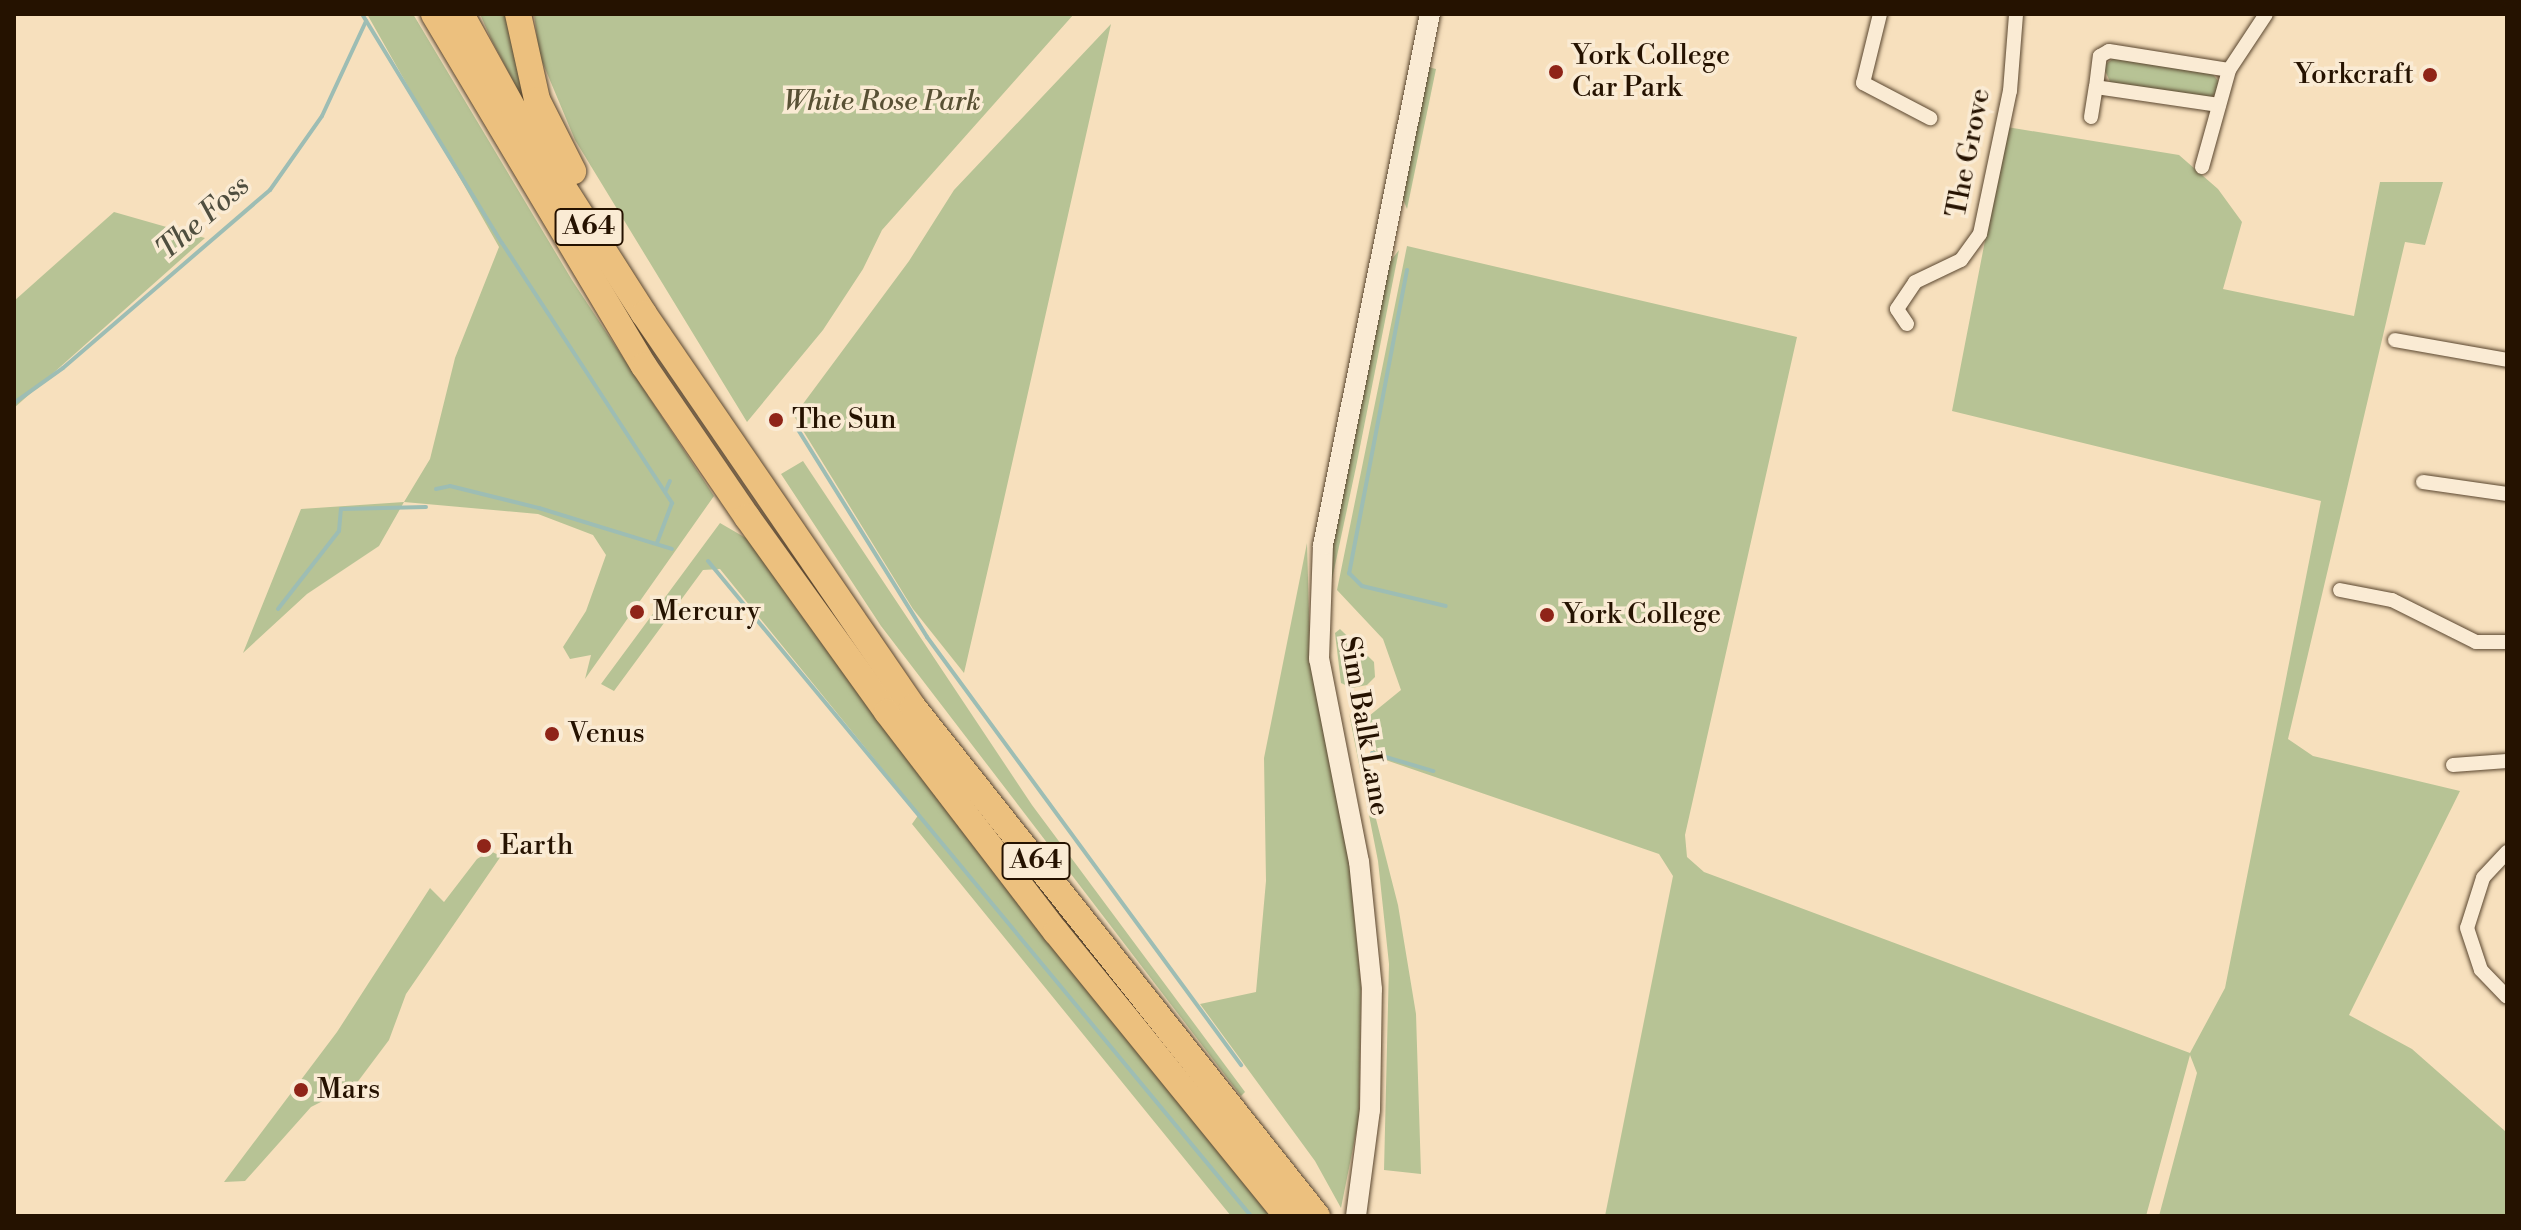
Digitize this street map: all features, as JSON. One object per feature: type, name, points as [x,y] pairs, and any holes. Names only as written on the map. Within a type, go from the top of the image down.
[{"type":"highway","name":"A64","points":[[434,14],[644,366],[747,517],[887,712],[1056,932],[1287,1216]]},
{"type":"highway","name":"A64","points":[[461,14],[514,110],[644,314],[766,497],[913,707],[1317,1216]]},
{"type":"highway","name":"A64","points":[[518,14],[537,100],[630,271],[644,314]]},
{"type":"street","name":"Sim Balk Lane","points":[[1356,1216],[1372,1064],[1368,928],[1319,659],[1323,545],[1430,14]]},
{"type":"street","points":[[1880,14],[1863,83],[1930,118]]},
{"type":"street","name":"The Grove","points":[[1897,309],[1915,282],[1961,260],[1980,234],[2010,91],[2016,14]]},
{"type":"street","points":[[2202,167],[2229,70],[2266,14]]},
{"type":"street","points":[[2091,117],[2100,56],[2109,51],[2229,70]]},
{"type":"street","points":[[2096,87],[2219,105]]},
{"type":"street","points":[[1881,308],[1897,309],[1907,324]]},
{"type":"street","points":[[2395,340],[2507,360]]},
{"type":"street","points":[[2423,482],[2507,494]]},
{"type":"street","points":[[2340,590],[2392,600],[2476,642],[2507,642]]},
{"type":"street","points":[[2453,765],[2507,761]]},
{"type":"street","points":[[2507,852],[2483,878],[2467,928],[2481,970],[2507,997]]},
{"type":"green space","points":[[367,14],[413,14],[572,280],[714,496],[585,679],[591,655],[570,659],[563,647],[586,611],[606,555],[593,535],[538,514],[404,502],[430,459],[455,358],[499,247]]},
{"type":"green space","points":[[480,14],[512,14],[541,134],[491,39]]},
{"type":"green space","points":[[534,14],[1074,14],[882,230],[863,269],[823,330],[747,422],[575,140],[539,54]]},
{"type":"green space","name":"White Rose Park","points":[[1111,24],[964,673],[913,609],[794,416],[909,261],[954,190]]},
{"type":"green space","points":[[2114,58],[2212,73],[2219,82],[2216,93],[2209,99],[2111,84],[2103,66]]},
{"type":"green space","points":[[1428,67],[1436,69],[1407,209],[1403,199]]},
{"type":"green space","points":[[2007,127],[2179,155],[2218,189],[2242,222],[2223,289],[2354,316],[2380,182],[2443,182],[2425,245],[2405,242],[2288,739],[2313,756],[2460,791],[2349,1015],[2412,1049],[2505,1131],[2507,1216],[2159,1216],[2197,1073],[2190,1055],[2146,1216],[1605,1216],[1673,876],[1659,854],[1374,756],[1369,716],[1401,690],[1383,639],[1337,590],[1407,246],[1797,337],[1685,835],[1687,857],[1704,872],[2190,1053],[2225,988],[2321,501],[1952,411]]},
{"type":"green space","points":[[114,212],[205,238],[14,408],[14,301]]},
{"type":"green space","points":[[1399,250],[1331,584],[1329,564],[1389,263]]},
{"type":"green space","points":[[803,461],[1032,805],[1245,1092],[1241,1096],[881,626],[781,474]]},
{"type":"green space","points":[[404,502],[379,546],[307,594],[243,653],[301,509]]},
{"type":"green space","points":[[720,523],[751,541],[944,807],[1271,1216],[1231,1216],[912,824],[919,814],[720,569],[703,570],[614,691],[601,684]]},
{"type":"green space","points":[[1307,543],[1310,649],[1348,848],[1361,987],[1359,1118],[1341,1208],[1315,1161],[1200,1004],[1256,992],[1266,881],[1264,758]]},
{"type":"green space","points":[[1340,629],[1374,662],[1375,677],[1367,685],[1352,688],[1341,683],[1335,633]]},
{"type":"green space","points":[[1349,713],[1398,905],[1416,1014],[1421,1174],[1384,1170],[1389,964],[1378,861]]},
{"type":"green space","points":[[490,851],[501,856],[406,994],[389,1040],[356,1084],[311,1107],[245,1181],[224,1182],[337,1032],[430,888],[444,902],[477,859]]},
{"type":"waterway","points":[[362,14],[502,243],[672,503],[657,543]]},
{"type":"waterway","name":"The Foss","points":[[14,403],[63,368],[270,190],[322,116],[366,21]]},
{"type":"waterway","points":[[1407,270],[1349,573],[1362,586],[1446,606]]},
{"type":"waterway","points":[[797,428],[927,637],[1241,1065]]},
{"type":"waterway","points":[[665,492],[670,481]]},
{"type":"waterway","points":[[436,489],[450,486],[539,508],[672,549]]},
{"type":"waterway","points":[[278,609],[339,531],[341,509],[426,507]]},
{"type":"waterway","points":[[708,561],[1251,1216]]},
{"type":"waterway","points":[[1372,753],[1433,771]]},
{"type":"place","name":"York College Car Park","points":[[1556,72]]},
{"type":"place","name":"Yorkcraft","points":[[2430,75]]},
{"type":"place","name":"The Sun","points":[[776,420]]},
{"type":"place","name":"Mercury","points":[[637,612]]},
{"type":"place","name":"York College","points":[[1547,615]]},
{"type":"place","name":"Venus","points":[[552,734]]},
{"type":"place","name":"Earth","points":[[484,846]]},
{"type":"place","name":"Mars","points":[[301,1090]]}]
